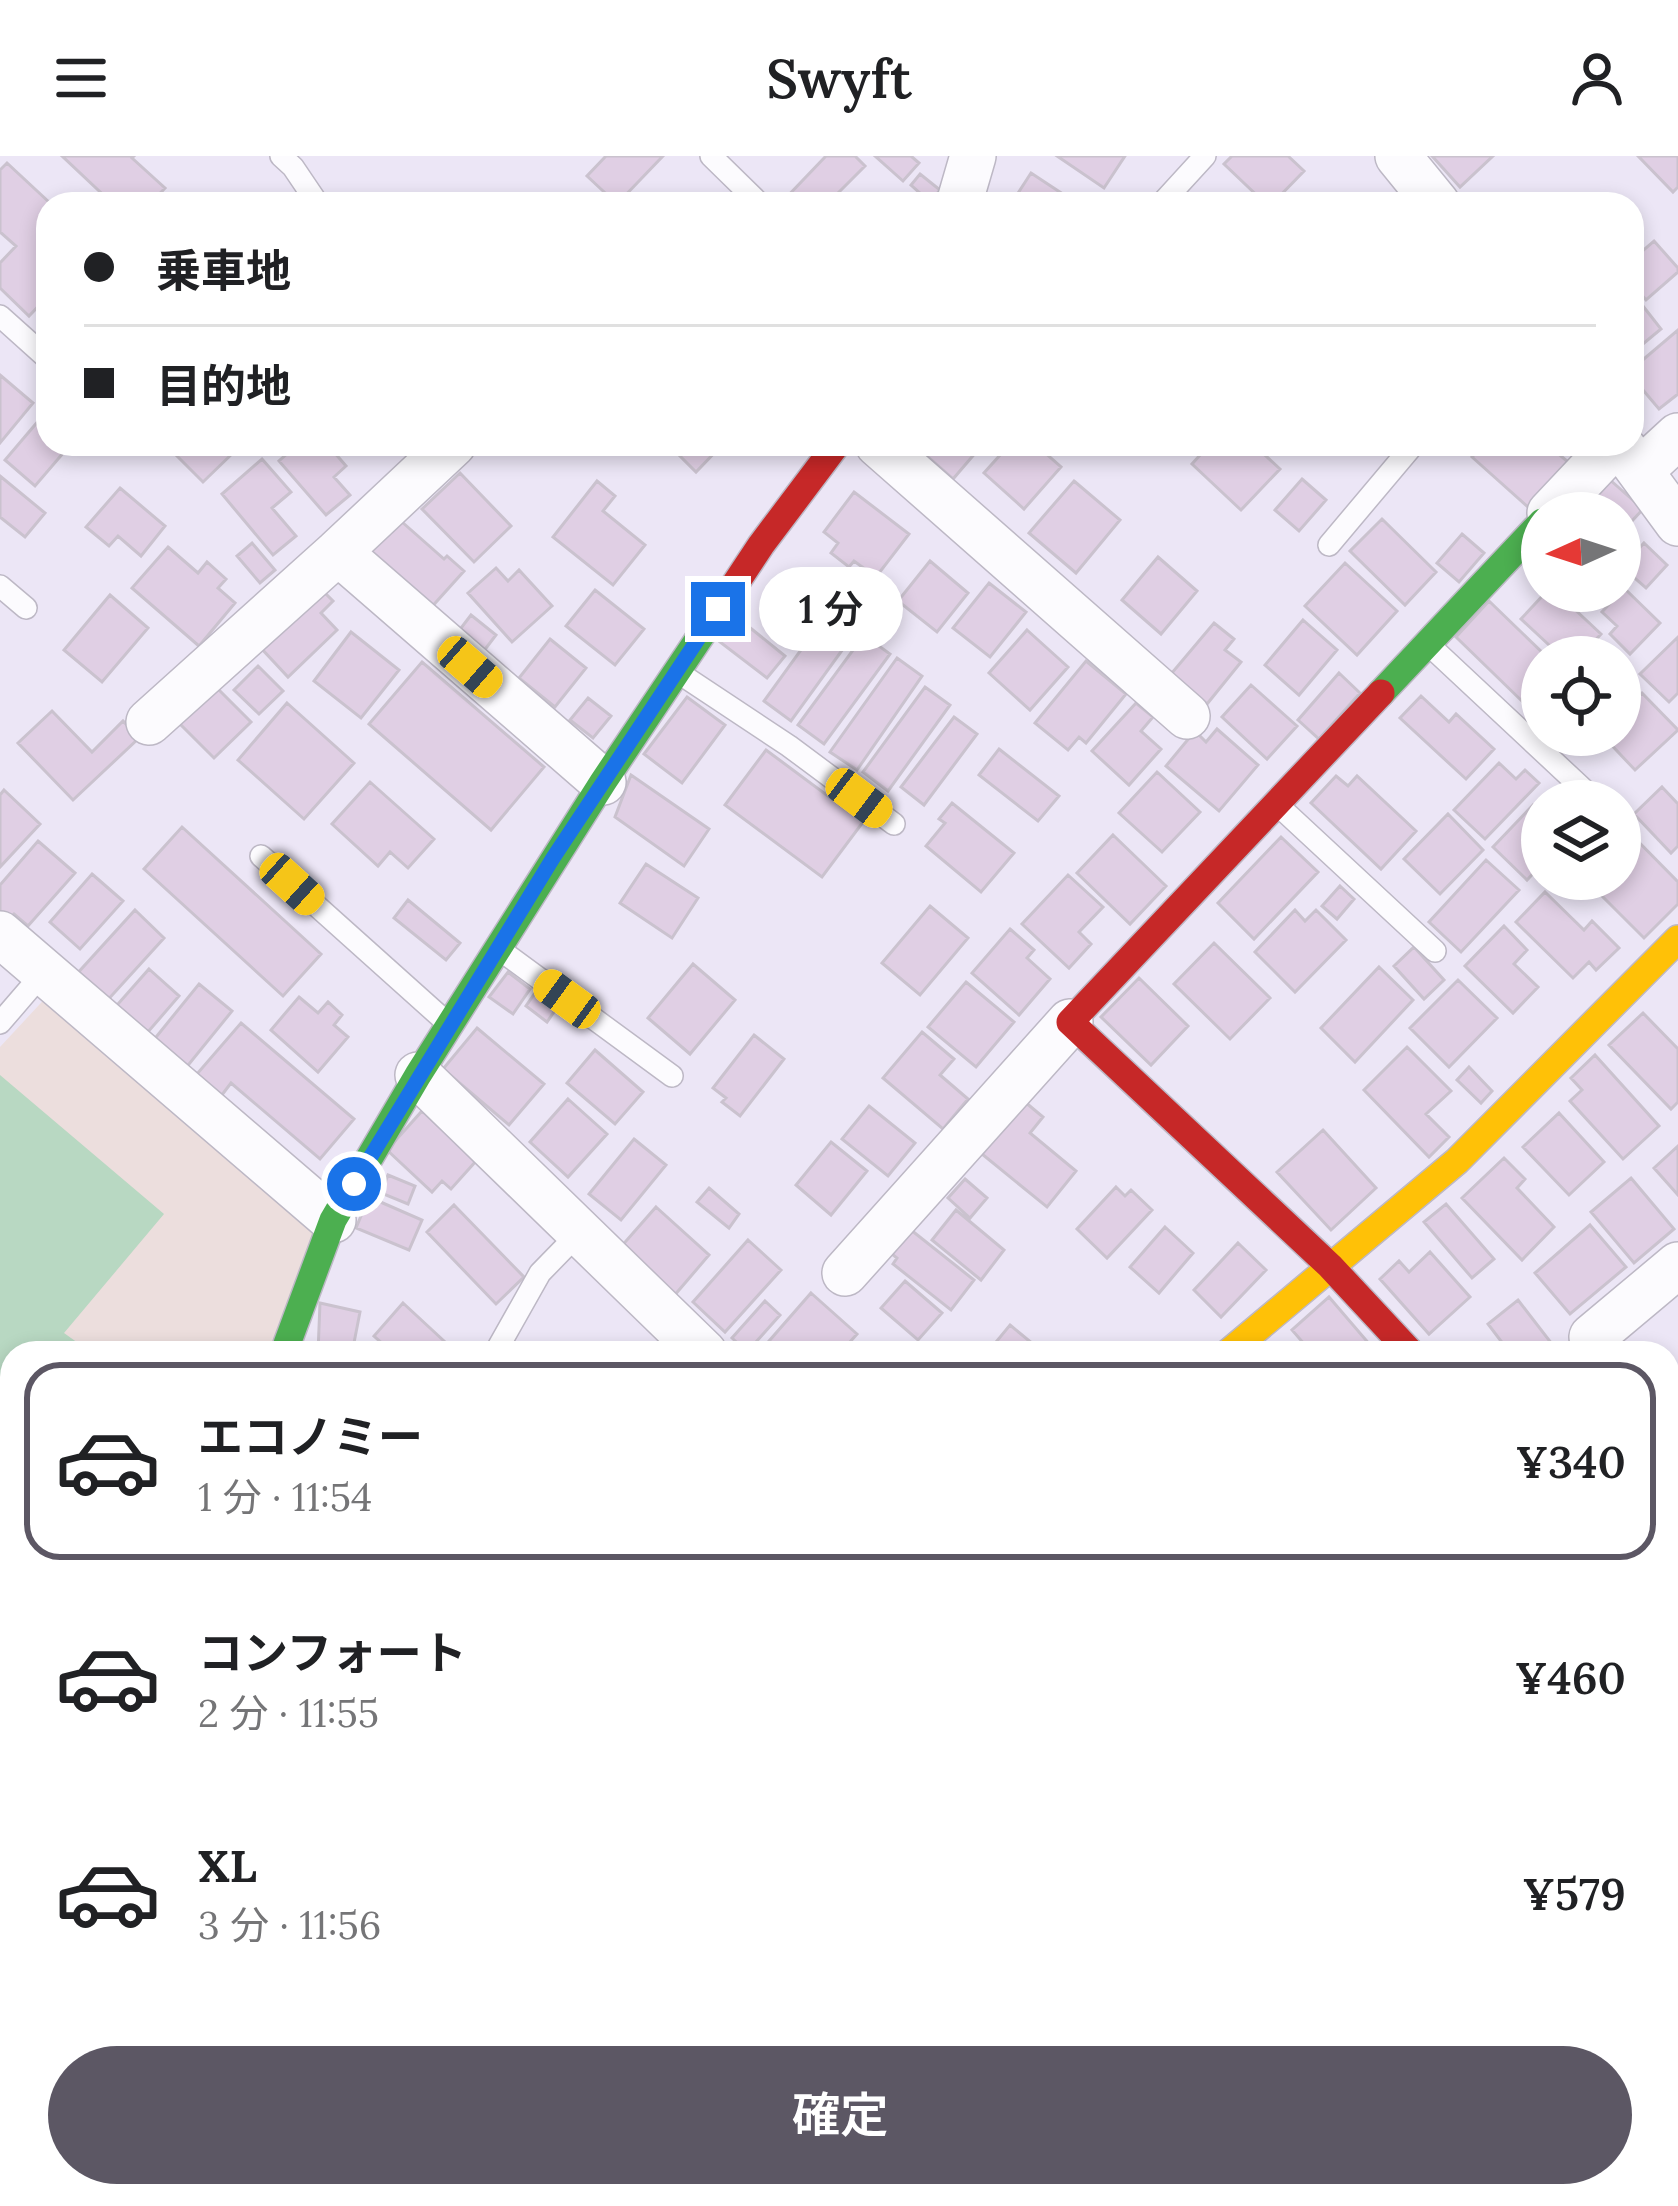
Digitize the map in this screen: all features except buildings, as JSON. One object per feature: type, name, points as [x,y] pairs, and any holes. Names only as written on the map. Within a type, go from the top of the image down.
[{"type":"street","points":[[962,192],[973,156]]},
{"type":"street","points":[[1398,156],[1427,192]]},
{"type":"street","points":[[1644,447],[1678,436]]},
{"type":"street","points":[[149,722],[440,456]]},
{"type":"street","points":[[288,1341],[333,1220],[449,1024],[760,545],[828,456]]},
{"type":"street","points":[[892,456],[1187,716]]},
{"type":"street","points":[[1576,492],[1621,456]]},
{"type":"street","points":[[1627,456],[1678,523]]},
{"type":"street","points":[[845,1274],[1070,1022],[1521,544]]},
{"type":"street","points":[[338,552],[603,782]]},
{"type":"street","points":[[0,934],[333,1220]]},
{"type":"street","points":[[1242,1341],[1457,1161],[1678,939]]},
{"type":"street","points":[[1070,1022],[1330,1266],[1400,1341]]},
{"type":"street","points":[[418,1075],[683,1341]]},
{"type":"street","points":[[1592,1337],[1678,1265]]},
{"type":"lane","points":[[281,156],[310,192]]},
{"type":"lane","points":[[711,156],[748,192]]},
{"type":"lane","points":[[1172,192],[1205,156]]},
{"type":"lane","points":[[0,316],[36,348]]},
{"type":"lane","points":[[1329,545],[1404,456]]},
{"type":"lane","points":[[0,586],[26,608]]},
{"type":"lane","points":[[1427,644],[1573,780]]},
{"type":"lane","points":[[676,672],[789,746],[894,824]]},
{"type":"lane","points":[[1277,804],[1435,951]]},
{"type":"lane","points":[[261,856],[449,1024]]},
{"type":"lane","points":[[497,947],[672,1076]]},
{"type":"lane","points":[[0,1024],[44,973]]},
{"type":"lane","points":[[502,1341],[540,1273],[580,1233]]},
{"type":"shaded area","points":[[52,991],[318,1220],[273,1341],[0,1341],[0,1047]]},
{"type":"green space","points":[[0,1075],[164,1214],[64,1333],[75,1341],[0,1341]]},
{"type":"traffic: fast","points":[[1381,693],[1521,544]]},
{"type":"traffic: fast","points":[[288,1341],[333,1220],[418,1075],[718,610]]},
{"type":"traffic: slow","points":[[1242,1341],[1457,1161],[1678,939]]},
{"type":"traffic: jam","points":[[718,610],[828,456]]},
{"type":"traffic: jam","points":[[1381,693],[1070,1022],[1330,1266],[1400,1341]]},
{"type":"route","points":[[354,1184],[553,858],[718,609]]}]
